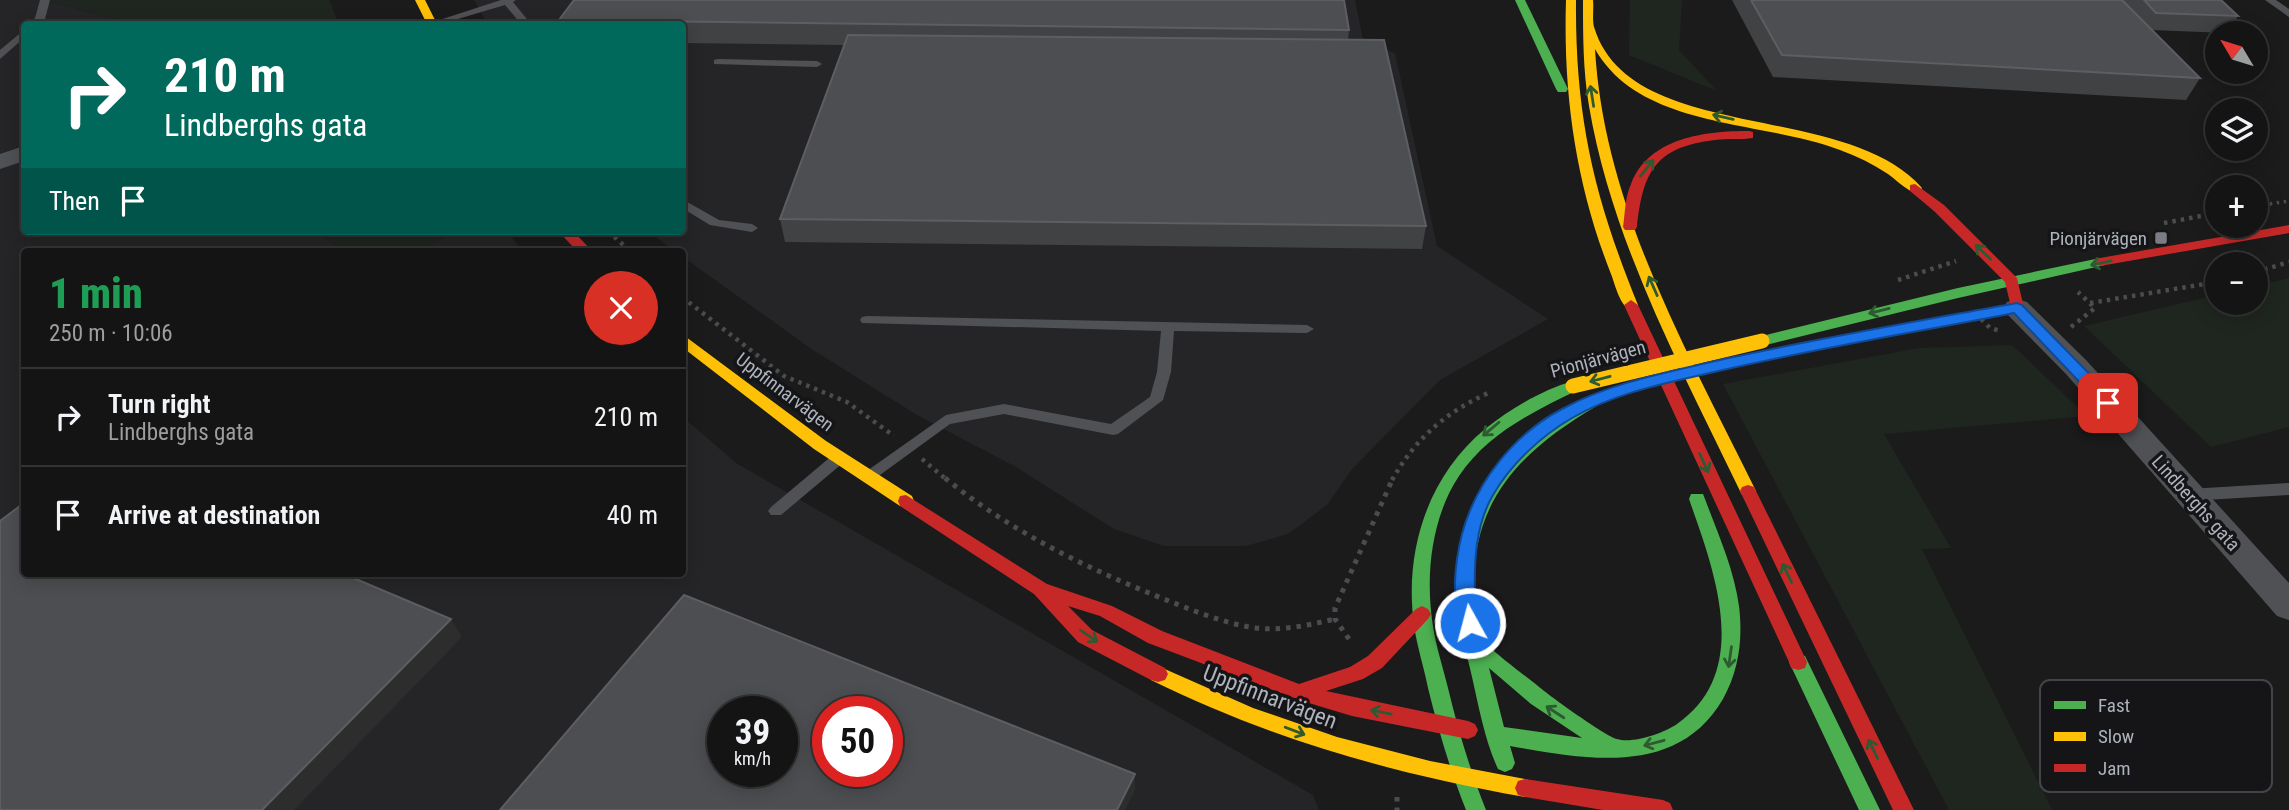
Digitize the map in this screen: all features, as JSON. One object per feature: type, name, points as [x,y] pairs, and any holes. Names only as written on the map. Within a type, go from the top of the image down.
[{"type":"main road","points":[[419,0],[430,21]]},
{"type":"main road","points":[[1520,0],[1556,72],[1571,114],[1602,236],[1616,276],[1870,810]]},
{"type":"main road","points":[[1571,0],[1567,29],[1571,114]]},
{"type":"main road","points":[[1588,0],[1588,70],[1597,123],[1630,232],[1751,498],[1904,810]]},
{"type":"main road","points":[[1587,23],[1615,70],[1653,97],[1698,111],[1822,139],[1896,172],[1939,208],[2019,301]]},
{"type":"main road","points":[[1630,232],[1634,193],[1640,177],[1651,161],[1670,148],[1693,140],[1744,135],[1769,137],[1821,149],[1867,168],[1908,194],[1928,213],[1950,243]]},
{"type":"main road","name":"Pionjärvägen","points":[[1515,791],[1495,734],[1465,602],[1465,555],[1474,521],[1486,492],[1520,448],[1567,413],[1634,385],[1987,286],[2019,301],[2170,248],[2289,229]]},
{"type":"main road","points":[[569,235],[582,248]]},
{"type":"main road","points":[[1974,272],[1987,286],[2019,301]]},
{"type":"main road","name":"Uppfinnarvägen","points":[[686,341],[748,392],[838,458],[1040,589],[1085,636],[1183,687],[1335,747],[1515,791],[1663,810]]},
{"type":"main road","name":"Pionjärvägen","points":[[1476,810],[1461,778],[1422,614],[1426,541],[1438,500],[1451,474],[1469,449],[1492,426],[1547,395],[1573,386],[1766,347],[1808,347]]},
{"type":"main road","points":[[1664,379],[1683,453]]},
{"type":"main road","name":"Uppfinnarvägen","points":[[1040,589],[1106,611],[1178,647],[1299,692],[1352,707],[1448,727],[1556,744],[1613,748],[1658,743],[1671,739],[1691,726],[1709,708],[1722,688],[1730,662],[1733,624],[1723,574],[1689,478]]},
{"type":"main road","points":[[1299,692],[1356,673],[1375,662],[1422,614]]},
{"type":"main road","points":[[1474,643],[1530,695],[1613,748]]},
{"type":"street","points":[[0,162],[21,154]]},
{"type":"street","name":"Lindberghs gata","points":[[2019,301],[2289,606]]},
{"type":"lane","points":[[38,21],[45,0]]},
{"type":"lane","points":[[2270,0],[2289,14]]},
{"type":"lane","points":[[442,21],[509,1],[524,21]]},
{"type":"lane","points":[[0,56],[21,36]]},
{"type":"lane","points":[[718,62],[817,64]]},
{"type":"lane","points":[[686,205],[720,226],[752,228]]},
{"type":"lane","points":[[867,320],[1307,329]]},
{"type":"lane","points":[[868,478],[946,420],[1004,409],[1112,430],[1156,400],[1164,372],[1168,327]]},
{"type":"lane","points":[[776,511],[838,458]]},
{"type":"lane","points":[[2189,495],[2289,489]]},
{"type":"path","points":[[2268,204],[2289,201]]},
{"type":"path","points":[[612,235],[627,248]]},
{"type":"path","points":[[2268,268],[2289,262]]},
{"type":"path","points":[[2090,303],[2205,284]]},
{"type":"path","points":[[686,300],[784,376],[847,402],[882,425],[943,477],[979,503],[1058,550],[1154,595],[1256,628],[1279,629],[1335,619]]},
{"type":"shaded area","points":[[0,0],[46,0],[122,21],[21,21],[21,235],[321,235],[339,248],[21,248],[21,577],[686,577],[686,420],[736,463],[1313,795],[1319,810],[0,810]]},
{"type":"shaded area","points":[[46,0],[329,0],[337,19],[332,21],[122,21]]},
{"type":"shaded area","points":[[474,0],[1355,0],[1363,39],[1395,53],[1437,246],[1548,319],[1440,380],[1352,469],[1327,505],[1288,534],[1246,546],[1164,546],[1114,529],[1016,467],[917,415],[810,348],[686,259],[686,248],[670,248],[653,235],[686,235],[686,21],[485,21]]},
{"type":"shaded area","points":[[1630,0],[1682,0],[1679,50],[1717,91],[1629,55]]},
{"type":"shaded area","points":[[321,235],[449,235],[423,248],[339,248]]},
{"type":"shaded area","points":[[449,235],[510,235],[520,248],[423,248]]},
{"type":"shaded area","points":[[2289,278],[2289,427],[2211,447],[2084,326],[2205,298],[2205,315],[2268,315],[2268,283]]},
{"type":"shaded area","points":[[2012,345],[2087,416],[1884,434],[1951,548],[1922,549],[2040,786],[2040,792],[2043,792],[2052,810],[1949,810],[1723,384],[1920,348]]},
{"type":"building","points":[[574,0],[1344,0],[1349,30],[686,21],[559,20]]},
{"type":"building","points":[[1751,0],[2122,0],[2200,78],[1782,55]]},
{"type":"building","points":[[2144,0],[2221,0],[2238,16],[2156,13]]},
{"type":"building","points":[[848,35],[1384,40],[1426,226],[780,219]]},
{"type":"building","points":[[21,505],[21,577],[351,577],[451,619],[262,810],[0,810],[0,521]]},
{"type":"building","points":[[684,595],[1135,774],[1117,810],[500,810]]},
{"type":"traffic: fast","points":[[1520,0],[1562,89]]},
{"type":"traffic: fast","points":[[1762,341],[1958,293],[2100,262]]},
{"type":"traffic: fast","points":[[1476,810],[1454,747],[1424,632],[1421,572],[1427,534],[1437,501],[1454,472],[1475,446],[1503,423],[1573,386]]},
{"type":"traffic: fast","points":[[1505,763],[1466,609],[1465,568],[1470,537],[1480,509],[1494,483],[1512,460],[1560,420],[1589,403]]},
{"type":"traffic: fast","points":[[1495,734],[1572,747],[1631,748],[1667,740],[1701,715],[1722,683],[1732,631],[1724,577],[1697,499]]},
{"type":"traffic: fast","points":[[1474,643],[1538,698],[1608,745]]},
{"type":"traffic: fast","points":[[1798,662],[1870,810]]},
{"type":"traffic: slow","points":[[420,0],[430,21]]},
{"type":"traffic: slow","points":[[1571,0],[1572,82],[1582,156],[1602,229],[1631,305]]},
{"type":"traffic: slow","points":[[1588,0],[1594,102],[1624,214],[1661,308],[1748,491]]},
{"type":"traffic: slow","points":[[1588,25],[1616,71],[1636,87],[1659,99],[1685,109],[1834,143],[1882,165],[1915,188]]},
{"type":"traffic: slow","points":[[1573,386],[1762,341]]},
{"type":"traffic: slow","points":[[686,342],[820,445],[906,501]]},
{"type":"traffic: slow","points":[[1158,674],[1246,714],[1337,746],[1430,770],[1525,788]]},
{"type":"traffic: jam","points":[[1630,227],[1639,179],[1659,155],[1672,147],[1702,138],[1749,135]]},
{"type":"traffic: jam","points":[[1915,188],[1939,208],[2012,281],[2017,308]]},
{"type":"traffic: jam","points":[[2100,262],[2289,229]]},
{"type":"traffic: jam","points":[[569,235],[582,248]]},
{"type":"traffic: jam","points":[[1631,305],[1798,662]]},
{"type":"traffic: jam","points":[[1748,491],[1904,810]]},
{"type":"traffic: jam","points":[[906,501],[1040,589],[1085,636],[1158,674]]},
{"type":"traffic: jam","points":[[1045,591],[1106,611],[1155,637],[1299,692],[1352,707],[1468,730]]},
{"type":"traffic: jam","points":[[1299,692],[1356,673],[1375,662],[1422,614]]},
{"type":"traffic: jam","points":[[1525,788],[1663,810]]},
{"type":"place","name":"Pionjärvägen","points":[[2161,238]]},
{"type":"route","points":[[1470,623],[1465,602],[1465,555],[1474,521],[1486,492],[1502,468],[1520,448],[1567,413],[1634,385],[1770,354],[2017,308],[2108,403]]}]
